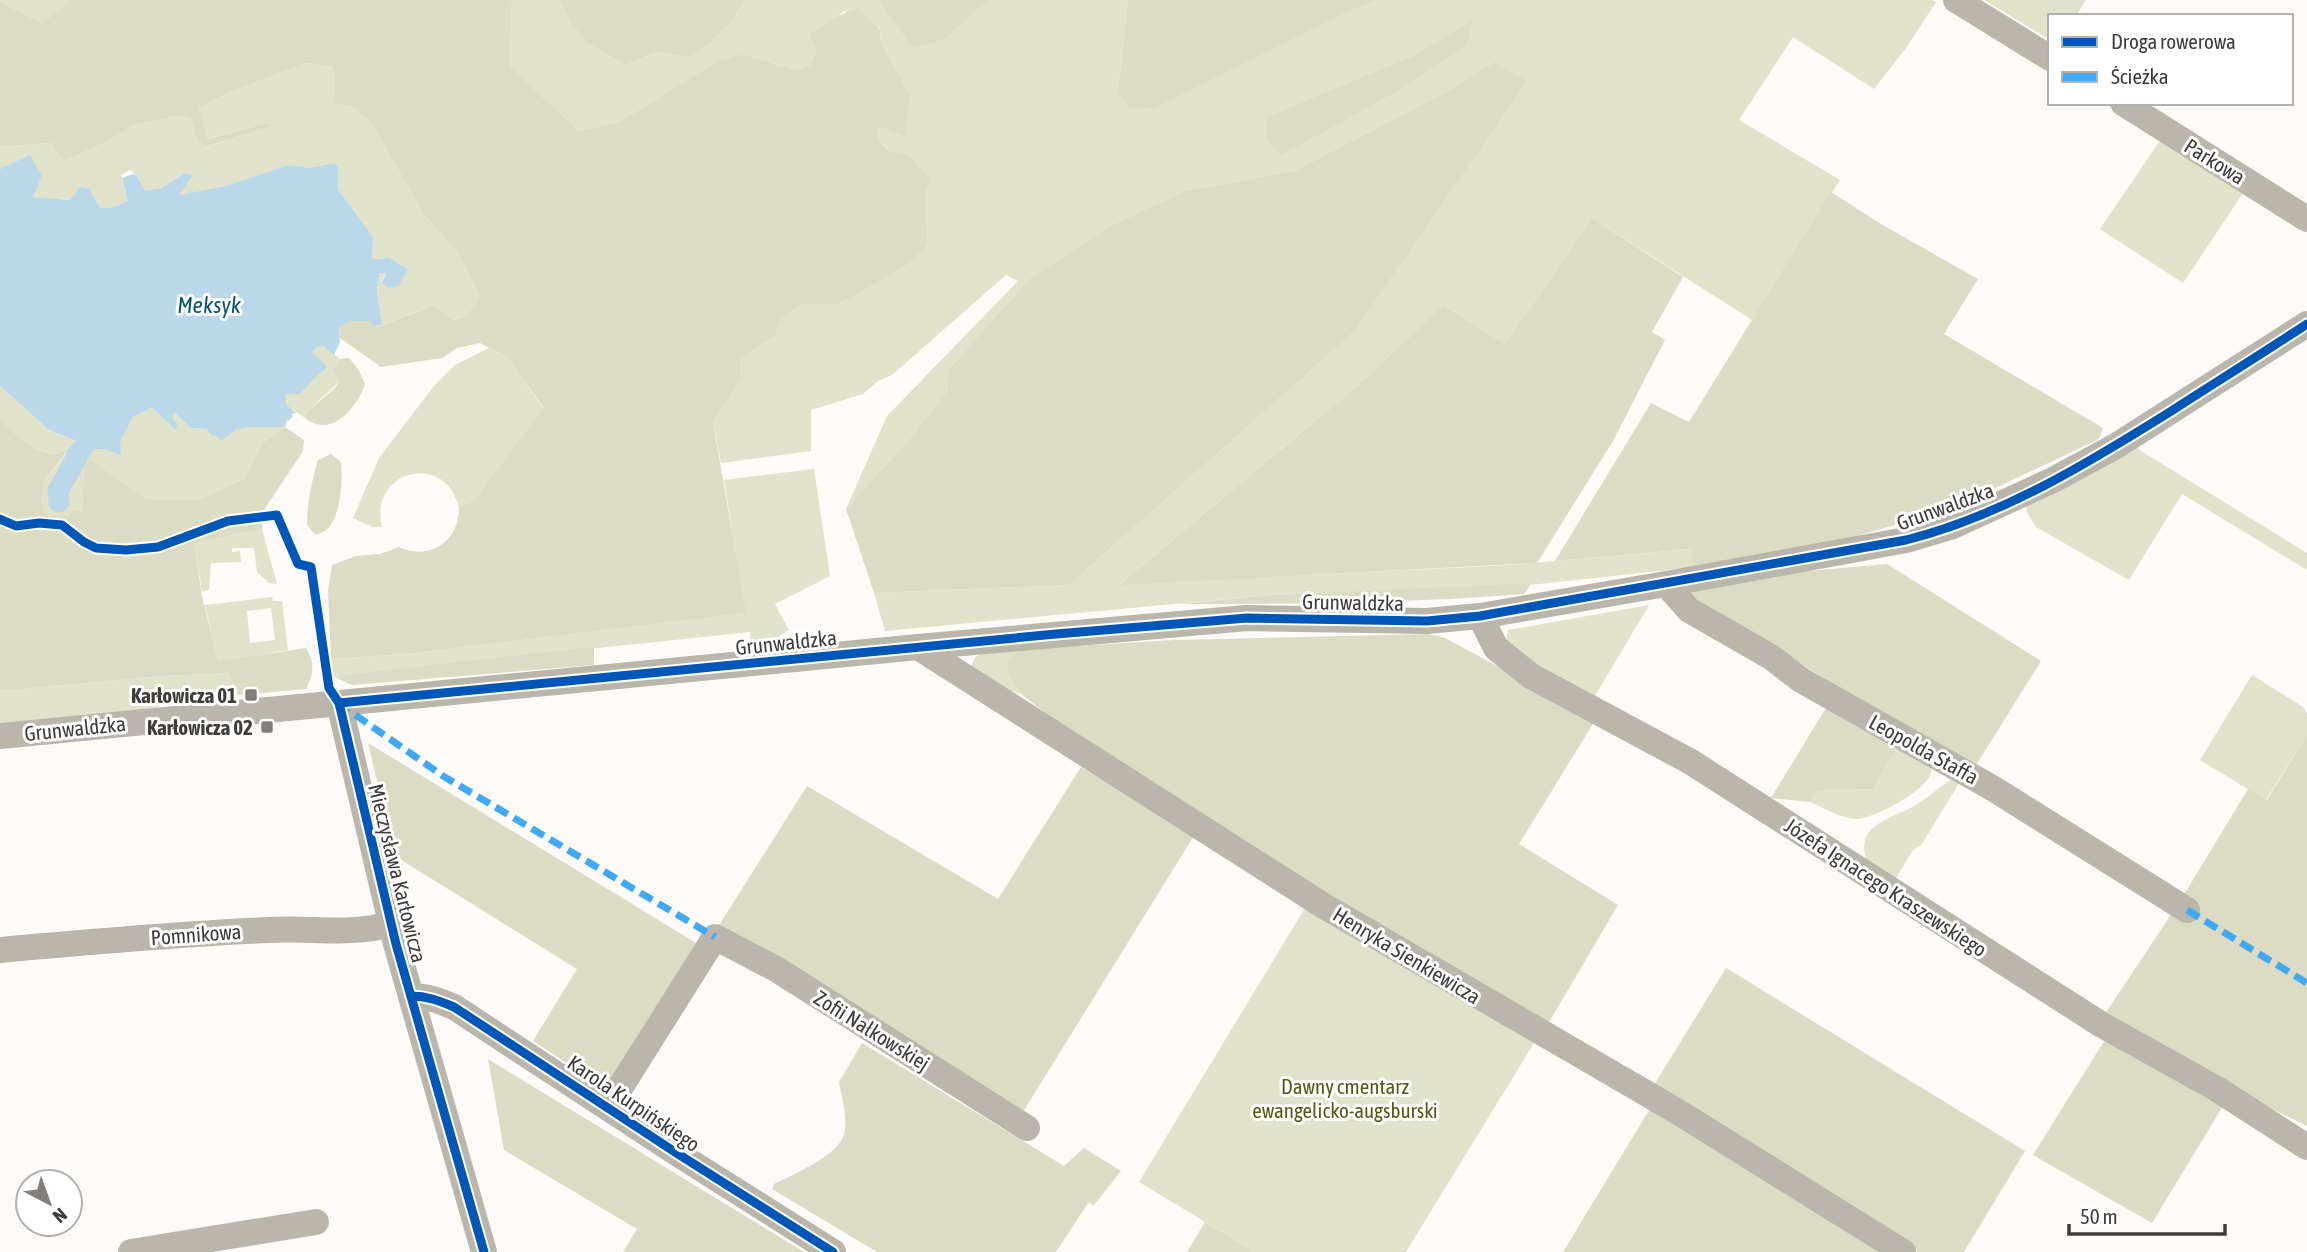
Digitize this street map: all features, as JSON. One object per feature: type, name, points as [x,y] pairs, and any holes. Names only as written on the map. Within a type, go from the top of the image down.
[{"type":"street","points":[[1956,0],[2048,57]]},
{"type":"street","name":"Parkowa","points":[[2126,105],[2307,219]]},
{"type":"street","name":"Grunwaldzka","points":[[0,736],[918,647],[1247,618],[1427,621],[1480,616],[1666,584],[1906,540],[1953,526],[2053,480],[2116,446],[2307,324]]},
{"type":"street","name":"Leopolda Staffa","points":[[1666,584],[1689,610],[1771,657],[1801,680],[1994,789],[2187,910]]},
{"type":"street","name":"Józefa Ignacego Kraszewskiego","points":[[1480,616],[1496,648],[1531,676],[1691,762],[2102,1025],[2217,1089],[2307,1147]]},
{"type":"street","name":"Henryka Sienkiewicza","points":[[918,647],[1324,906],[1675,1110],[1903,1252]]},
{"type":"street","name":"Mieczysława Karłowicza","points":[[339,703],[391,924],[484,1252]]},
{"type":"street","name":"Pomnikowa","points":[[0,950],[211,932],[275,929],[357,932],[391,924]]},
{"type":"street","name":"Zofii Nałkowskiej","points":[[608,1107],[715,937],[776,970],[1027,1128]]},
{"type":"street","name":"Karola Kurpińskiego","points":[[411,996],[421,996],[454,1007],[833,1252]]},
{"type":"street","points":[[131,1252],[316,1222]]},
{"type":"green space","points":[[0,0],[70,0],[42,23]]},
{"type":"green space","points":[[70,0],[512,0],[510,66],[579,131],[619,122],[719,60],[742,54],[796,70],[810,65],[816,51],[809,34],[859,8],[880,30],[881,43],[910,94],[904,136],[879,126],[876,134],[889,150],[909,155],[930,180],[925,193],[928,244],[908,264],[839,304],[801,304],[782,318],[775,337],[755,348],[740,361],[741,380],[713,422],[746,613],[407,654],[331,659],[328,590],[332,565],[356,556],[380,554],[399,547],[421,552],[440,546],[454,530],[459,508],[474,500],[544,408],[507,357],[480,343],[457,348],[442,358],[381,367],[340,338],[339,326],[351,321],[372,320],[374,327],[380,326],[435,305],[454,320],[466,316],[480,296],[458,254],[423,213],[370,121],[352,107],[335,103],[333,67],[307,63],[230,92],[199,109],[207,139],[267,123],[273,126],[205,147],[196,137],[191,119],[178,116],[136,124],[100,145],[64,161],[51,143],[0,147],[0,2],[42,23]]},
{"type":"green space","points":[[512,0],[559,0],[570,22],[587,43],[625,65],[658,52],[689,57],[737,14],[746,0],[1128,0],[1118,91],[1378,0],[1936,2],[1906,48],[1874,89],[1793,37],[1739,120],[1840,180],[1752,320],[1592,218],[1505,344],[1443,305],[1364,380],[1120,584],[1510,565],[1692,549],[1695,567],[1530,585],[1271,595],[885,631],[874,593],[1069,585],[1352,334],[1494,62],[1453,88],[1294,171],[1185,191],[1112,225],[1030,278],[949,369],[947,391],[910,438],[846,509],[887,416],[1018,281],[1006,275],[892,375],[878,381],[863,394],[811,410],[811,451],[721,463],[713,422],[741,380],[740,361],[755,348],[775,337],[782,318],[801,304],[840,304],[928,244],[925,193],[896,155],[879,142],[875,134],[879,126],[910,94],[881,43],[880,29],[844,11],[832,22],[809,34],[816,51],[810,65],[796,70],[742,54],[719,60],[619,122],[579,131],[510,66]],"holes":[[[1471,22],[1467,46],[1395,93],[1281,154],[1411,57]]]},
{"type":"green space","points":[[559,0],[746,0],[721,32],[689,57],[658,52],[625,65],[587,43],[570,22]]},
{"type":"green space","points":[[879,0],[988,0],[944,39],[913,48]]},
{"type":"green space","points":[[1128,0],[1378,0],[1346,12],[1154,108],[1130,109],[1118,91]]},
{"type":"green space","points":[[1984,0],[2086,0],[2077,14],[2048,14],[2048,39]]},
{"type":"green space","points":[[1472,21],[1467,46],[1395,93],[1281,155],[1265,138],[1268,117],[1411,57]]},
{"type":"green space","points":[[1494,62],[1527,81],[1352,334],[1069,585],[874,593],[846,509],[910,438],[947,391],[949,369],[1030,278],[1112,225],[1185,191],[1294,171],[1453,88]]},
{"type":"green space","points":[[307,63],[333,67],[335,103],[352,107],[370,121],[423,213],[458,254],[480,296],[466,316],[454,320],[435,305],[382,325],[377,290],[380,273],[386,272],[382,282],[388,288],[399,285],[408,269],[389,258],[372,259],[373,237],[338,189],[338,166],[335,163],[309,168],[289,165],[226,186],[179,196],[193,175],[185,173],[161,188],[145,192],[136,175],[130,170],[121,175],[128,201],[111,208],[100,208],[89,188],[80,187],[71,200],[32,197],[42,176],[30,156],[0,169],[0,147],[51,143],[64,161],[100,145],[136,124],[178,116],[191,119],[196,137],[206,147],[272,126],[267,123],[206,139],[199,109],[230,92]]},
{"type":"green space","points":[[2161,139],[2243,193],[2183,283],[2100,229]]},
{"type":"green space","points":[[1831,192],[1978,279],[1944,334],[2103,428],[2099,439],[1951,509],[1835,542],[1695,567],[1691,549],[1555,561],[1651,403],[1689,422]]},
{"type":"green space","points":[[1592,218],[1683,277],[1652,332],[1665,340],[1613,441],[1537,563],[1119,585],[1364,380],[1443,305],[1505,344]]},
{"type":"green space","points":[[317,346],[323,346],[340,359],[339,382],[307,412],[305,418],[285,404],[285,393],[300,394],[326,365],[311,353]]},
{"type":"green space","points":[[489,348],[507,357],[544,409],[474,500],[459,508],[451,490],[440,478],[425,473],[410,474],[397,481],[386,492],[381,507],[382,527],[372,527],[353,518],[379,458],[434,386],[455,365]]},
{"type":"green space","points":[[349,358],[365,384],[356,402],[342,418],[333,423],[315,424],[305,418],[307,412],[339,382],[333,368],[340,359]]},
{"type":"green space","points":[[0,386],[49,430],[94,449],[104,449],[120,442],[133,417],[152,408],[176,429],[173,411],[191,428],[235,430],[249,427],[285,427],[261,444],[245,478],[198,500],[146,499],[92,460],[84,464],[82,511],[69,516],[49,516],[43,511],[42,484],[66,453],[55,454],[37,449],[22,440],[0,420]]},
{"type":"green space","points":[[0,420],[38,450],[66,452],[42,484],[43,511],[49,516],[69,516],[73,511],[82,511],[84,464],[92,460],[146,499],[198,500],[245,478],[261,444],[285,427],[304,440],[303,451],[264,510],[262,529],[194,543],[202,596],[218,661],[306,648],[312,668],[306,689],[239,695],[229,673],[164,676],[0,691]]},
{"type":"green space","points":[[2133,446],[2307,553],[2307,570],[2182,494],[2129,580],[2036,527],[2027,513],[2026,503]]},
{"type":"green space","points":[[331,454],[341,462],[340,498],[331,524],[316,535],[307,521],[310,494],[318,460]]},
{"type":"green space","points":[[814,469],[830,576],[775,604],[789,630],[752,654],[750,632],[333,676],[331,659],[407,654],[745,613],[724,480]]},
{"type":"green space","points":[[262,529],[277,584],[269,583],[257,572],[254,548],[232,548],[232,552],[240,551],[241,562],[211,563],[209,590],[202,591],[194,543]]},
{"type":"green space","points":[[1887,564],[2041,661],[1973,770],[1690,595],[1695,587],[1797,572]]},
{"type":"green space","points":[[1530,585],[1524,594],[1438,599],[1179,604],[1271,595]]},
{"type":"green space","points":[[272,597],[273,601],[282,601],[288,650],[218,662],[205,605]],"holes":[[[271,608],[275,640],[250,643],[247,611]]]},
{"type":"green space","points":[[1649,605],[1595,696],[1505,647],[1508,630]]},
{"type":"green space","points":[[1429,634],[1445,638],[1596,719],[1519,844],[1618,905],[1545,1029],[1083,742],[1021,694],[1009,677],[1007,660],[1023,649],[1175,640]]},
{"type":"green space","points":[[594,647],[594,665],[352,685],[333,676]]},
{"type":"green space","points":[[1023,649],[1009,677],[1021,694],[998,687],[971,668],[975,657],[982,654]]},
{"type":"green space","points":[[229,673],[239,695],[217,697],[217,703],[195,704],[183,698],[168,700],[156,709],[0,724],[0,691],[164,676]]},
{"type":"green space","points":[[2252,675],[2303,707],[2307,714],[2307,734],[2266,800],[2200,760]]},
{"type":"green space","points":[[1826,708],[1900,742],[1873,789],[1817,791],[1810,802],[1771,798]]},
{"type":"green space","points":[[2307,734],[2307,1126],[2245,1096],[2105,1014],[2182,898],[2248,789],[2267,800]]},
{"type":"green space","points":[[1900,742],[1923,758],[1931,771],[1921,786],[1899,802],[1864,818],[1851,819],[1810,802],[1817,791],[1873,789]]},
{"type":"green space","points":[[368,743],[701,946],[612,1092],[533,1041],[577,969],[395,856]]},
{"type":"green space","points":[[1081,767],[1195,834],[1023,1112],[718,927],[807,786],[998,899]]},
{"type":"green space","points":[[1956,776],[1962,778],[1922,844],[1913,850],[1895,880],[1868,863],[1864,850],[1865,840],[1877,825],[1916,805]]},
{"type":"green space","name":"Dawny cmentarz ewangelicko-augsburski","points":[[1308,903],[1537,1038],[1406,1252],[1255,1252],[1139,1182]]},
{"type":"green space","points":[[1726,968],[2025,1151],[1964,1252],[1918,1252],[1651,1090]]},
{"type":"green space","points":[[2108,1035],[2223,1106],[2152,1223],[2033,1155]]},
{"type":"green space","points":[[862,1043],[1064,1166],[1084,1148],[1121,1171],[1094,1205],[1088,1203],[1056,1252],[877,1252],[772,1189],[774,1184],[831,1152],[843,1137],[844,1110],[839,1082]]},
{"type":"green space","points":[[488,1059],[804,1252],[623,1252],[637,1229],[504,1150]]},
{"type":"green space","points":[[1651,1107],[1891,1252],[1563,1252]]},
{"type":"green space","points":[[1205,1222],[1255,1252],[1187,1252]]},
{"type":"water","name":"Meksyk","points":[[30,155],[42,176],[33,197],[70,200],[80,187],[89,188],[100,208],[111,208],[128,201],[122,178],[133,174],[145,191],[161,188],[185,173],[193,175],[180,195],[226,186],[289,165],[309,168],[335,163],[338,166],[338,189],[373,237],[372,259],[389,258],[408,269],[399,286],[388,288],[382,283],[386,273],[380,273],[377,290],[382,325],[374,327],[371,321],[351,321],[339,327],[340,342],[334,355],[323,346],[312,352],[326,365],[326,369],[300,394],[285,394],[286,404],[296,413],[291,414],[293,416],[287,420],[285,427],[249,427],[235,430],[221,441],[207,429],[191,428],[174,412],[172,417],[177,425],[176,430],[152,408],[133,417],[120,442],[121,455],[104,449],[94,449],[84,464],[66,452],[76,441],[49,430],[0,386],[0,169]]},
{"type":"waterway","points":[[59,502],[58,491],[76,459]]},
{"type":"marked path","points":[[338,703],[443,776],[715,937]]},
{"type":"marked path","points":[[2187,910],[2307,983]]},
{"type":"cycle path","points":[[339,703],[1247,618],[1427,621],[1480,616],[1906,540],[1977,517],[2077,468],[2142,430],[2307,324]]},
{"type":"cycle path","points":[[0,519],[16,526],[39,523],[62,525],[96,548],[126,550],[158,547],[228,521],[277,515],[298,564],[311,567],[329,688],[339,703],[396,944],[484,1252]]},
{"type":"cycle path","points":[[411,996],[433,999],[454,1007],[833,1252]]},
{"type":"place","name":"Karłowicza 01","points":[[251,695]]},
{"type":"place","name":"Karłowicza 02","points":[[267,727]]}]
